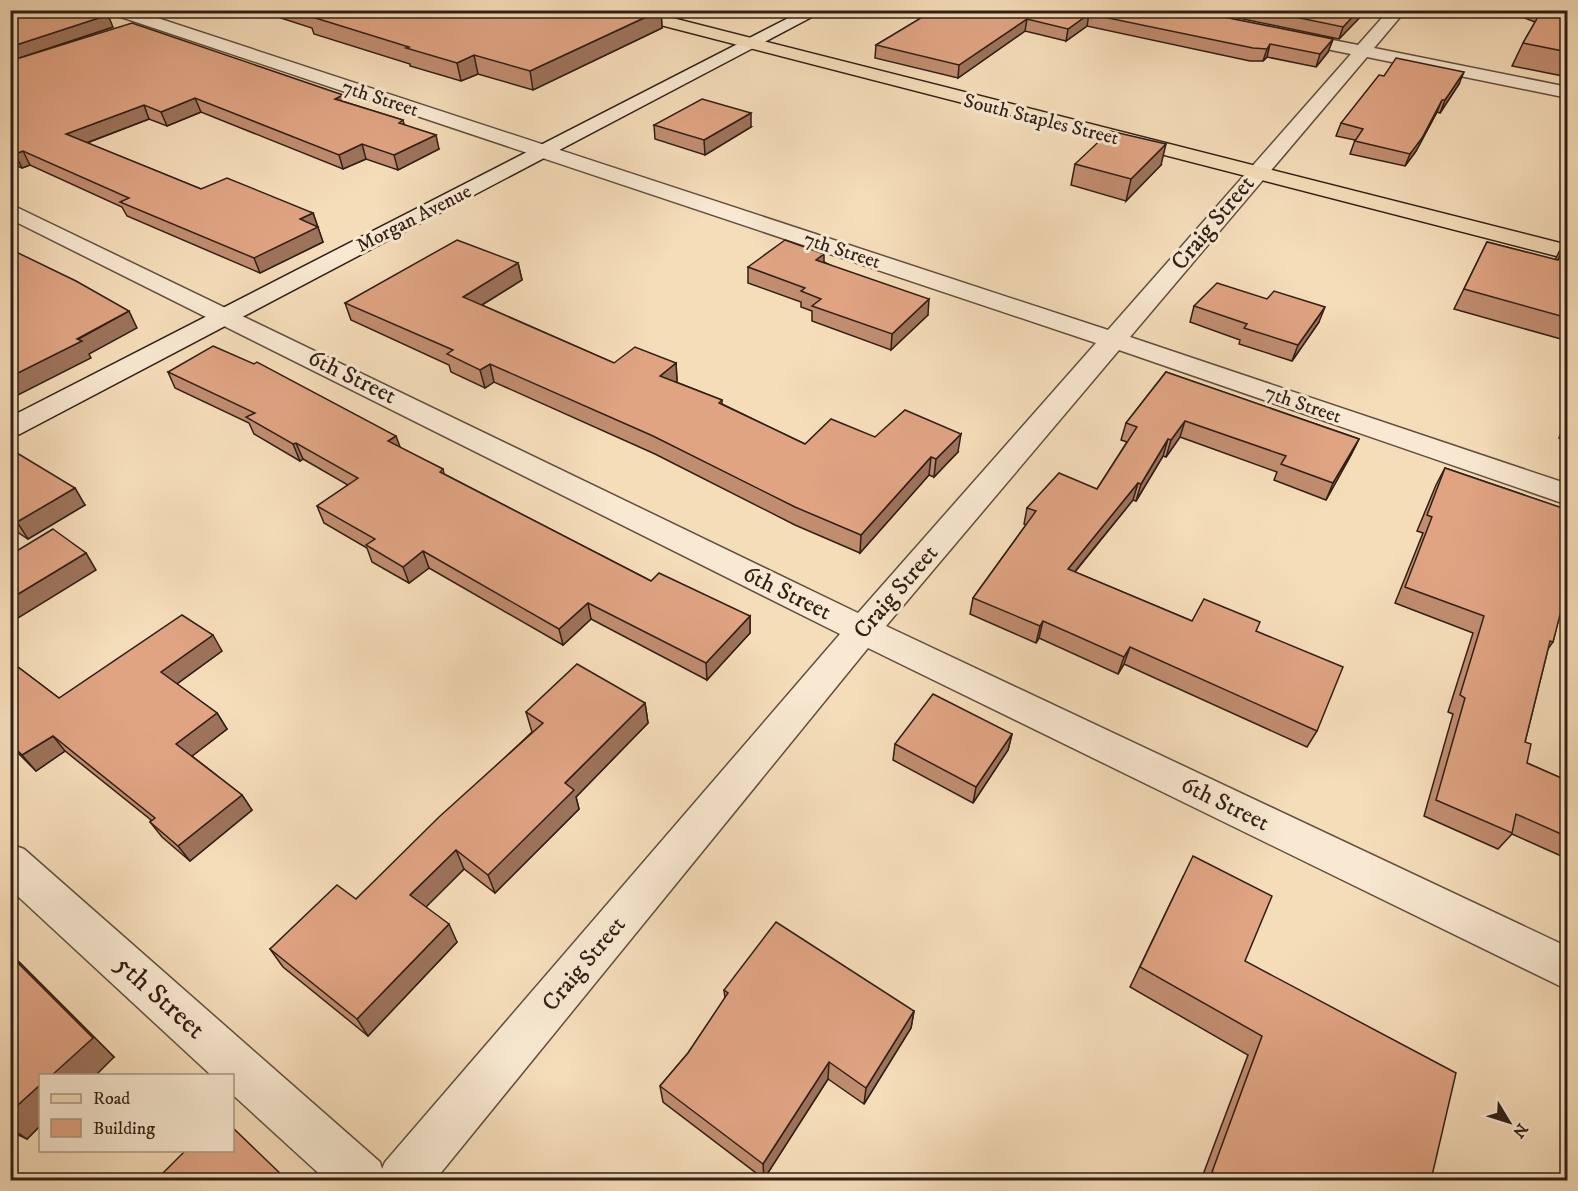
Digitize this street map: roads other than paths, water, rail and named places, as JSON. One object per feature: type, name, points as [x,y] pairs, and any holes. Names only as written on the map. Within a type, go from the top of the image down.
[{"type":"main road","name":"South Staples Street","points":[[620,10],[1254,174],[1568,252]]},
{"type":"street","name":"7th Street","points":[[115,10],[140,27],[544,153],[1114,340],[1568,495]]},
{"type":"street","name":"Morgan Avenue","points":[[10,428],[817,10]]},
{"type":"street","name":"Craig Street","points":[[403,1180],[863,630],[1254,174],[1398,10]]},
{"type":"street","points":[[140,27],[179,14]]},
{"type":"street","points":[[1272,33],[1568,93]]},
{"type":"street","name":"6th Street","points":[[10,210],[863,630],[1568,969]]},
{"type":"street","name":"5th Street","points":[[10,862],[362,1180]]}]
